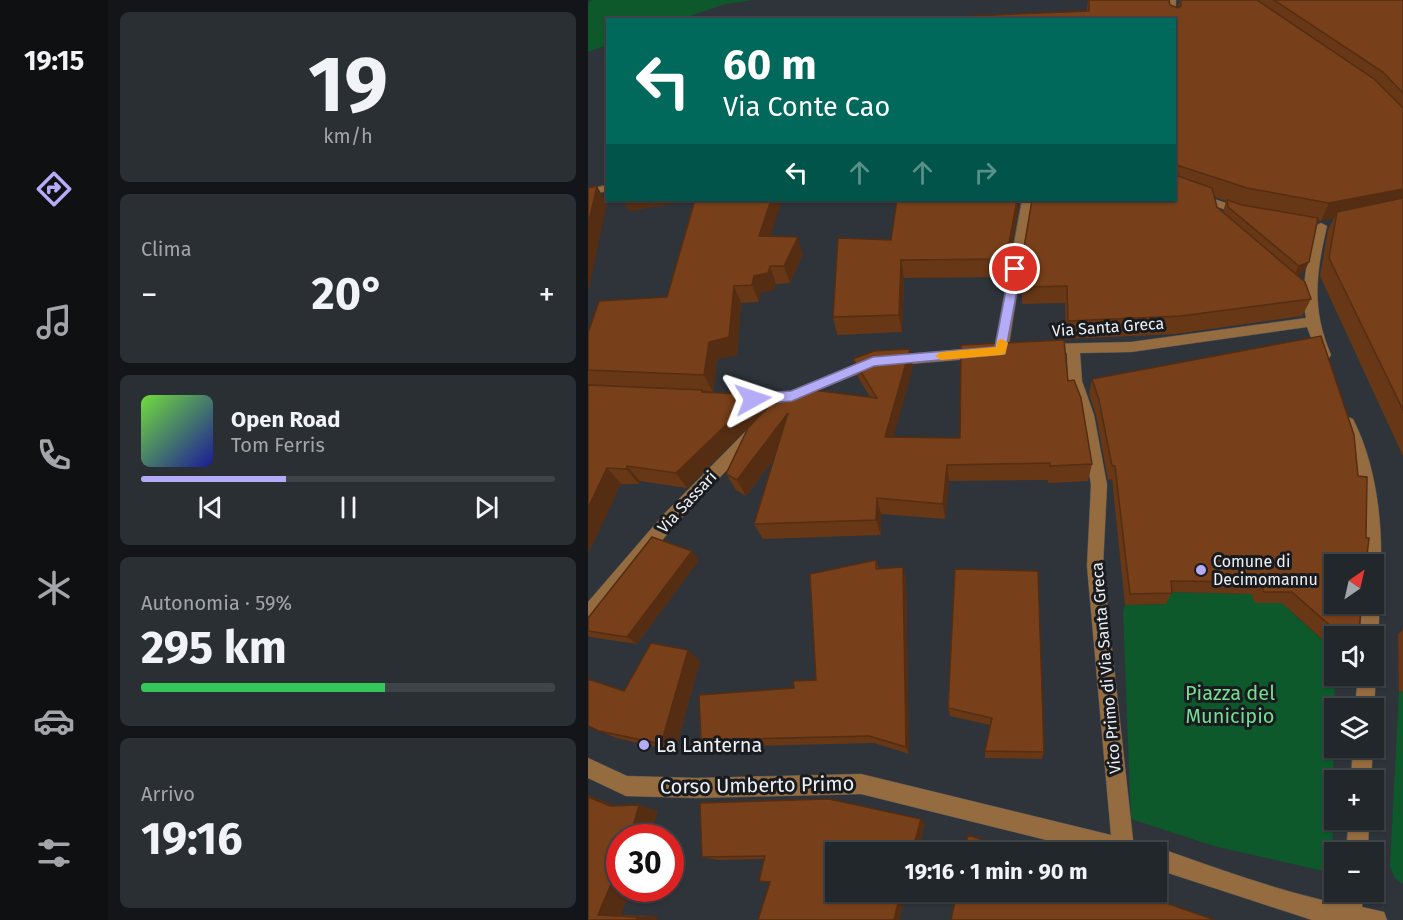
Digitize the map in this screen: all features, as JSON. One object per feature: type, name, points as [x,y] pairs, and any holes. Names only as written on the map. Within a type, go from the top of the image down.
[{"type":"street","points":[[1172,18],[1175,1]]},
{"type":"street","points":[[588,192],[606,188]]},
{"type":"street","points":[[1176,189],[1250,213]]},
{"type":"street","points":[[728,399],[792,396],[873,362],[1006,351],[1027,201]]},
{"type":"street","points":[[1214,202],[1217,221]]},
{"type":"street","points":[[1321,225],[1311,277],[1311,302],[1312,322],[1328,366]]},
{"type":"street","points":[[1294,287],[1311,302]]},
{"type":"street","name":"Via Santa Greca","points":[[1032,350],[1131,347],[1312,322]]},
{"type":"street","name":"Vico Primo di Via Santa Greca","points":[[1073,348],[1075,381],[1087,415],[1099,486],[1095,566],[1130,842]]},
{"type":"street","name":"Via Sassari","points":[[588,615],[669,520],[792,396]]},
{"type":"street","points":[[1344,410],[1360,454],[1375,538],[1374,554]]},
{"type":"street","name":"Corso Umberto Primo","points":[[588,768],[626,786],[696,788],[861,784],[1098,842]]},
{"type":"street","points":[[1167,862],[1350,919],[1376,920]]},
{"type":"street","points":[[1350,919],[1352,902]]},
{"type":"green space","points":[[594,0],[753,0],[725,4],[684,18],[606,18],[606,45],[588,52],[588,2]]},
{"type":"green space","name":"Piazza del Municipio","points":[[1165,592],[1251,594],[1288,603],[1291,612],[1324,641],[1324,686],[1335,686],[1334,698],[1324,698],[1324,758],[1334,758],[1333,770],[1324,770],[1324,830],[1333,830],[1332,842],[1324,842],[1324,871],[1214,846],[1131,819],[1123,612],[1125,605],[1166,604]]},
{"type":"green space","points":[[1399,691],[1403,692],[1403,884],[1395,878],[1390,866]]},
{"type":"building","points":[[1089,0],[1169,0],[1170,5],[1178,8],[1181,6],[1181,0],[1257,0],[1374,79],[1403,108],[1403,189],[1329,203],[1247,188],[1177,165],[1178,176],[1212,188],[1217,207],[1305,282],[1311,299],[1181,316],[1068,321],[1067,286],[1022,287],[1022,259],[1032,201],[1176,201],[1176,18],[972,18],[970,16],[1089,11]]},
{"type":"building","points":[[1274,0],[1403,0],[1403,93],[1383,72]]},
{"type":"building","points":[[597,186],[588,225],[588,188]]},
{"type":"building","points":[[1403,198],[1403,410],[1329,258],[1337,212]]},
{"type":"building","points":[[1227,200],[1242,205],[1318,218],[1309,262],[1299,266],[1228,207]]},
{"type":"building","points":[[695,201],[771,201],[759,236],[798,237],[784,266],[770,266],[768,273],[754,276],[752,285],[734,286],[729,337],[709,342],[704,375],[588,370],[588,333],[599,301],[667,297]]},
{"type":"building","points":[[897,201],[1017,201],[1006,259],[901,260],[899,315],[833,317],[838,238],[891,240]]},
{"type":"building","points":[[1321,336],[1354,435],[1358,476],[1367,477],[1366,538],[1369,538],[1367,554],[1324,554],[1324,614],[1361,614],[1359,626],[1331,626],[1292,592],[1264,592],[1260,582],[1171,581],[1172,593],[1130,594],[1115,466],[1112,466],[1099,400],[1092,379]]},
{"type":"building","points":[[1064,340],[1068,381],[1074,380],[1081,398],[1092,464],[947,465],[943,504],[877,498],[876,520],[754,524],[788,413],[737,480],[726,474],[748,428],[780,395],[793,396],[796,388],[877,398],[853,359],[874,351],[910,349],[885,437],[960,438],[961,345]]},
{"type":"building","points":[[588,385],[757,395],[676,473],[627,466],[626,469],[607,468],[588,508]]},
{"type":"building","points":[[652,537],[692,551],[627,637],[588,631],[588,618]]},
{"type":"building","points":[[876,560],[876,569],[903,567],[906,747],[869,736],[701,740],[699,695],[794,688],[793,681],[816,680],[810,574]]},
{"type":"building","points":[[955,569],[1038,571],[1044,752],[985,751],[992,718],[948,708]]},
{"type":"building","points":[[651,643],[688,650],[661,744],[599,731],[588,726],[588,679],[624,691]]},
{"type":"building","points":[[588,797],[610,806],[639,805],[634,824],[606,824],[606,896],[598,915],[638,917],[636,920],[588,920]]},
{"type":"building","points":[[829,799],[921,819],[915,842],[825,842],[825,902],[898,902],[894,920],[758,920],[770,882],[759,881],[765,856],[702,857],[700,803]]},
{"type":"building","points":[[968,835],[989,842],[966,842]]},
{"type":"building","points":[[955,902],[1163,902],[1215,920],[951,920]]},
{"type":"slow traffic","points":[[941,356],[1001,351],[1002,343]]},
{"type":"place","name":"Comune di Decimomannu","points":[[1201,570]]},
{"type":"place","name":"La Lanterna","points":[[644,745]]},
{"type":"route","points":[[753,399],[792,396],[873,362],[1001,351],[1015,269]]}]
